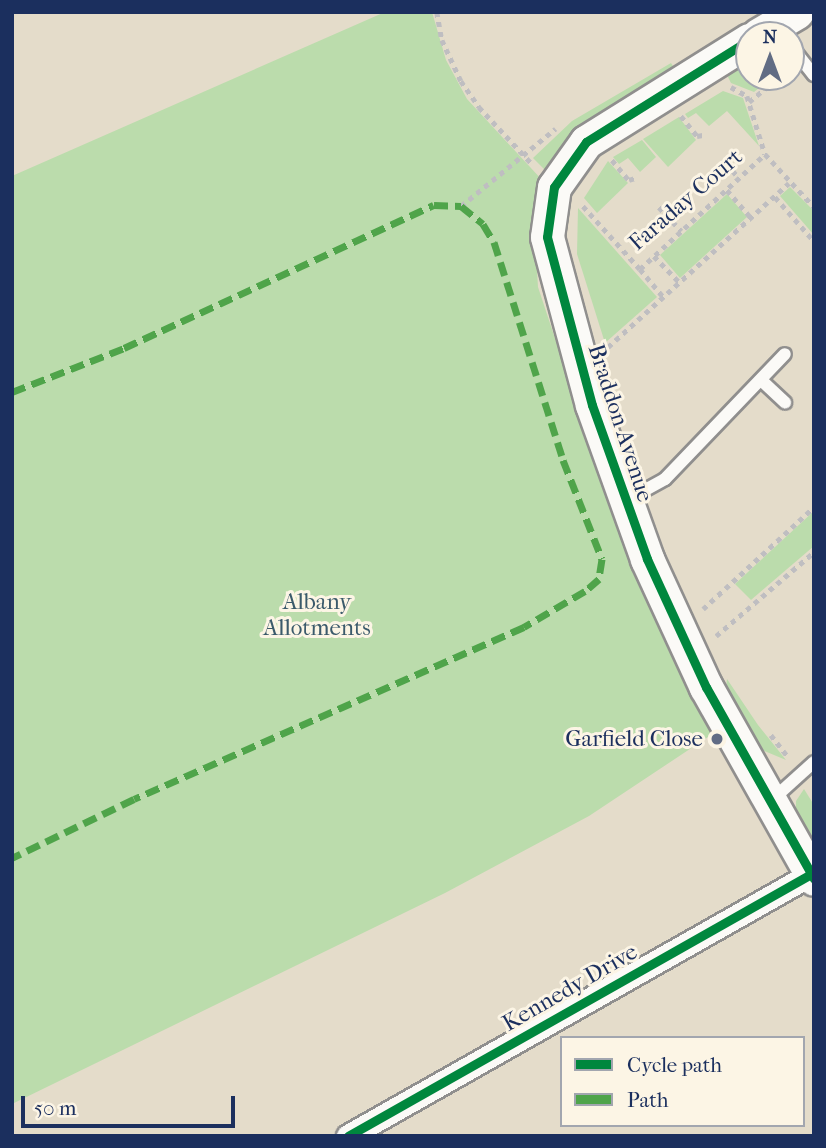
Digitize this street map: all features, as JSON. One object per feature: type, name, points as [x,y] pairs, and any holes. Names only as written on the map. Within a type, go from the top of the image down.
[{"type":"street","name":"Braddon Avenue","points":[[735,52],[709,64],[586,142],[568,200],[547,220],[550,259],[624,502],[678,630],[812,876]]},
{"type":"street","name":"Kennedy Drive","points":[[348,1136],[812,876]]},
{"type":"lane","points":[[624,502],[665,479],[785,354]]},
{"type":"lane","points":[[761,380],[785,402]]},
{"type":"lane","points":[[770,801],[814,762]]},
{"type":"path","points":[[709,64],[725,84],[749,102],[765,155],[814,207]]},
{"type":"path","points":[[749,102],[762,91]]},
{"type":"path","points":[[668,118],[690,105]]},
{"type":"path","points":[[687,124],[697,136],[703,135]]},
{"type":"path","points":[[603,162],[616,150]]},
{"type":"path","points":[[461,206],[521,153]]},
{"type":"path","points":[[726,163],[739,178]]},
{"type":"path","points":[[617,166],[629,180],[635,178]]},
{"type":"path","points":[[599,339],[603,351],[789,183]]},
{"type":"path","points":[[727,190],[752,219]]},
{"type":"path","points":[[775,197],[814,240]]},
{"type":"path","points":[[659,207],[681,232]]},
{"type":"path","points":[[654,256],[680,283]]},
{"type":"path","points":[[640,269],[664,298]]},
{"type":"path","points":[[693,601],[699,613],[814,507]]},
{"type":"path","points":[[712,640],[814,552]]},
{"type":"path","points":[[707,631],[716,649]]},
{"type":"path","points":[[769,732],[800,774]]},
{"type":"green space","name":"Albany Allotments","points":[[385,12],[432,12],[446,60],[467,99],[543,181],[534,222],[538,287],[589,441],[714,733],[589,816],[445,893],[12,1104],[12,176]]},
{"type":"green space","points":[[671,63],[675,69],[590,122],[557,153],[546,171],[533,158],[572,121]]},
{"type":"green space","points":[[735,66],[735,85],[728,77]]},
{"type":"green space","points":[[723,91],[743,98],[759,146],[727,111],[709,126],[696,113],[688,118],[685,114]]},
{"type":"green space","points":[[679,117],[696,140],[668,167],[643,139]]},
{"type":"green space","points":[[642,140],[656,157],[640,172],[628,158],[619,164],[613,157]]},
{"type":"green space","points":[[608,161],[628,183],[597,213],[584,198]]},
{"type":"green space","points":[[790,187],[814,211],[814,235],[780,196]]},
{"type":"green space","points":[[727,194],[747,217],[680,278],[660,255]]},
{"type":"green space","points":[[578,208],[657,297],[605,343],[577,254]]},
{"type":"green space","points":[[814,511],[814,546],[751,600],[735,584]]},
{"type":"green space","points":[[727,679],[786,760],[762,750],[746,733],[725,695]]},
{"type":"green space","points":[[804,789],[814,805],[814,851],[796,818],[796,801]]},
{"type":"marked path","points":[[12,392],[124,348],[434,205],[461,206],[483,224],[494,242],[563,460],[602,559],[599,579],[585,591],[524,627],[134,799],[12,858]]},
{"type":"cycle path","points":[[735,49],[586,142],[554,187],[547,237],[592,405],[647,559],[706,687],[814,879]]},
{"type":"cycle path","points":[[348,1136],[811,874]]},
{"type":"place","name":"Garfield Close","points":[[717,739]]}]
